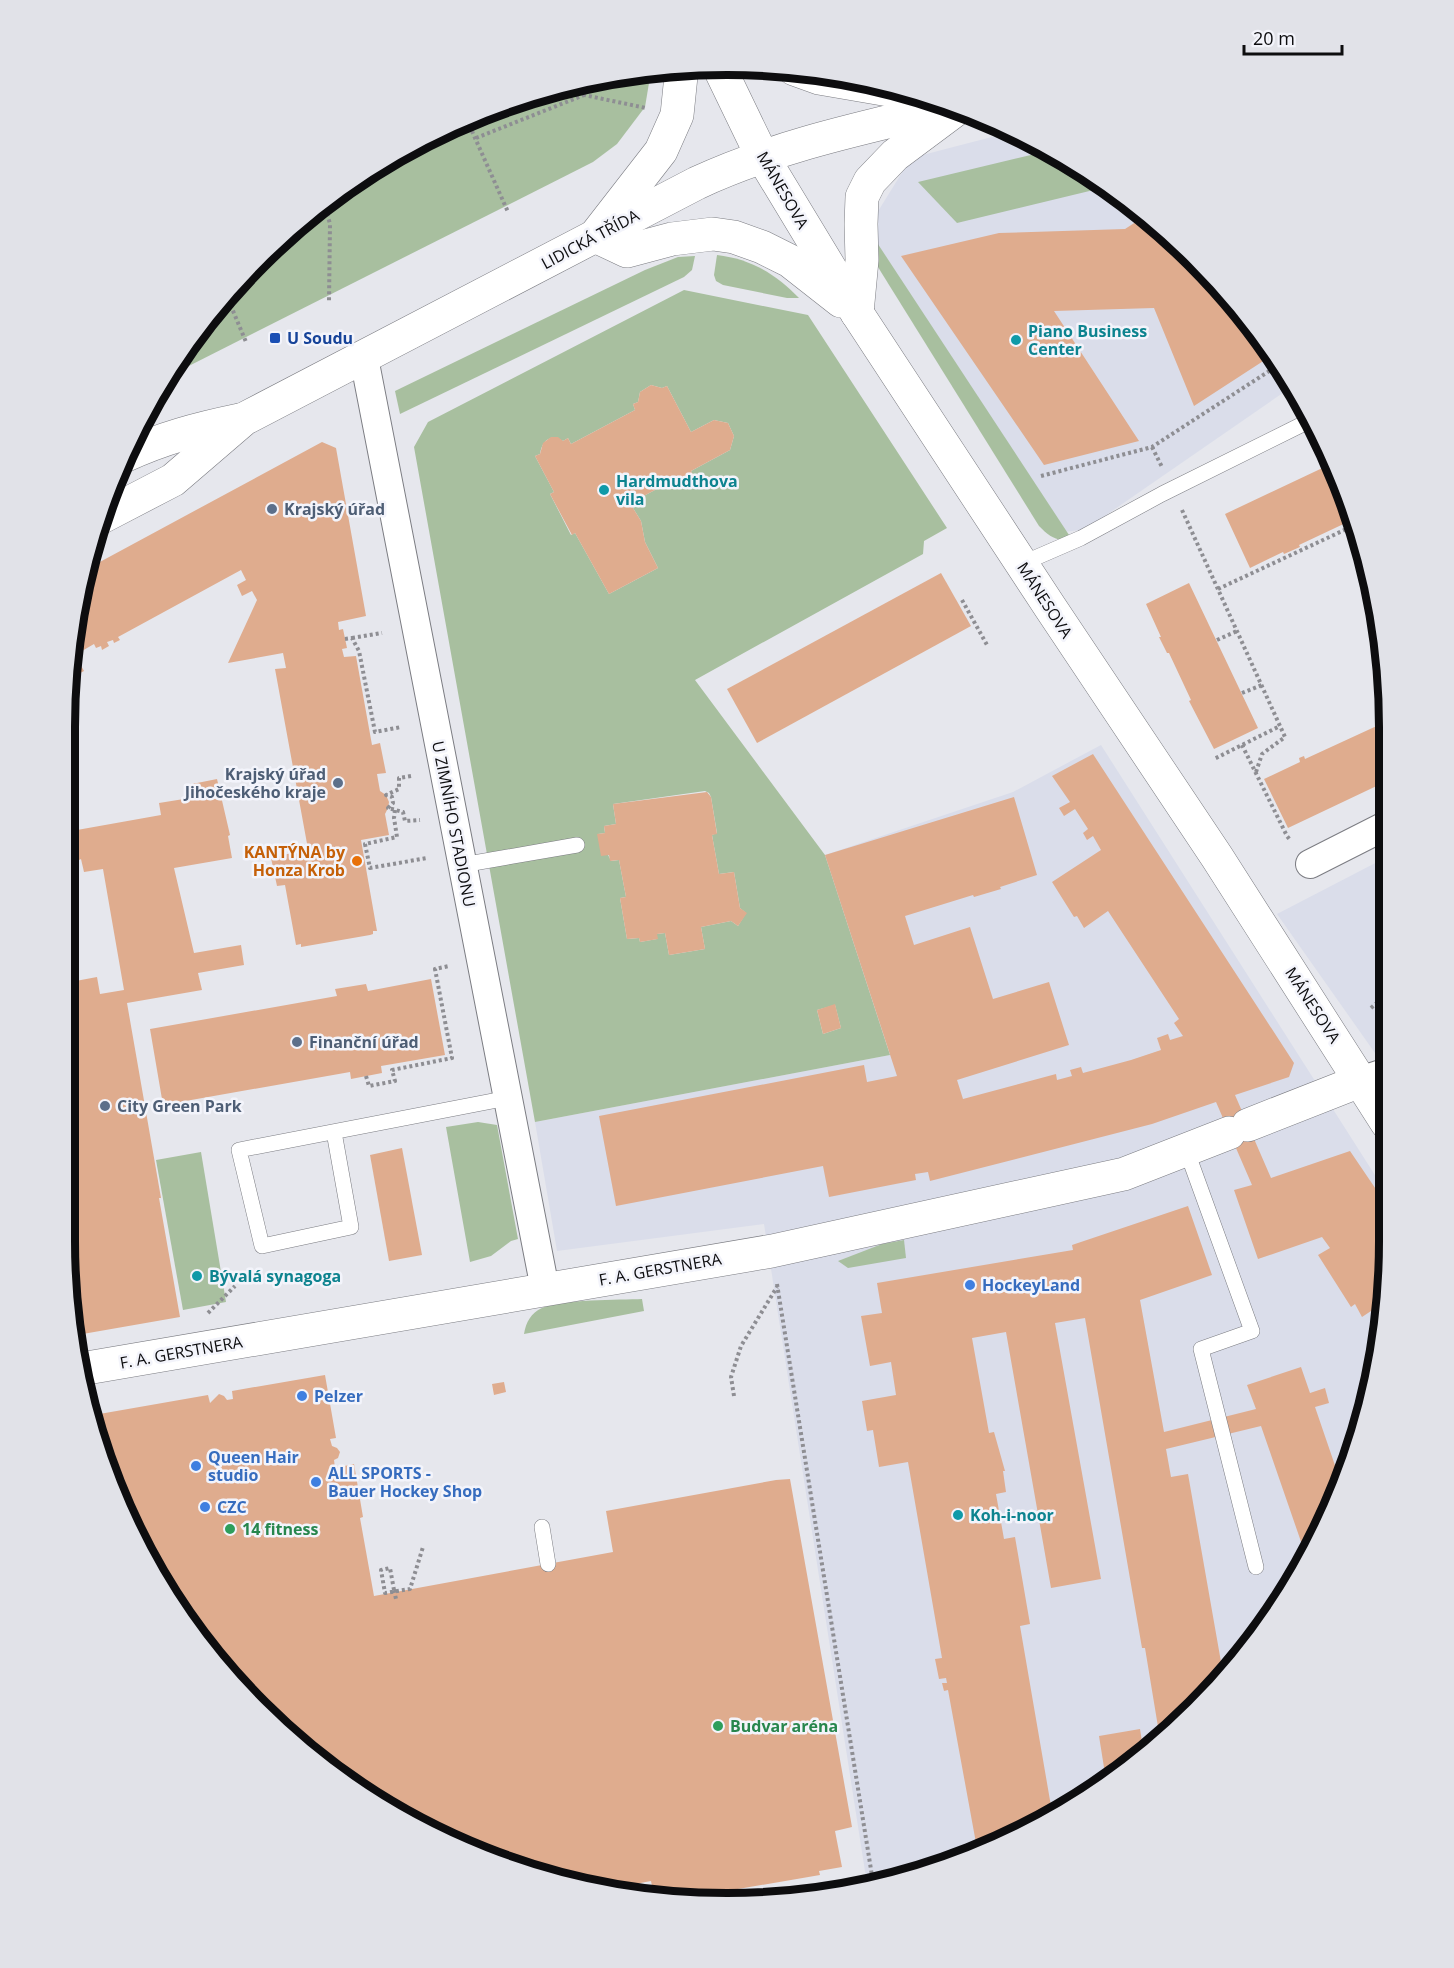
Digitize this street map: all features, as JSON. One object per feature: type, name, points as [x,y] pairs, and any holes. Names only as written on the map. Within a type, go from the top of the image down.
[{"type":"street","name":"MÁNESOVA","points":[[723,75],[762,156],[857,313],[1217,857],[1373,1076],[1379,1096]]},
{"type":"street","points":[[681,76],[677,115],[661,151],[595,236],[627,250],[672,239],[713,234],[748,242],[790,261],[857,313]]},
{"type":"street","name":"LIDICKÁ TŘÍDA","points":[[112,512],[173,480],[244,419],[697,183],[762,156],[819,139],[939,111]]},
{"type":"street","points":[[857,313],[862,260],[862,197],[870,181],[896,155],[947,114]]},
{"type":"street","name":"U ZIMNÍHO STADIONU","points":[[364,358],[545,1290]]},
{"type":"street","name":"LIDICKÁ TŘÍDA","points":[[137,450],[197,429],[244,419]]},
{"type":"street","points":[[1310,864],[1379,829]]},
{"type":"street","name":"F. A. GERSTNERA","points":[[88,1367],[772,1251],[1124,1174],[1373,1076]]},
{"type":"lane","points":[[1021,564],[1081,538],[1172,488],[1304,424]]},
{"type":"lane","points":[[462,865],[577,845]]},
{"type":"lane","points":[[334,1132],[351,1227],[262,1246],[239,1150],[507,1098]]},
{"type":"lane","points":[[1186,1149],[1252,1331],[1201,1349],[1256,1567]]},
{"type":"lane","points":[[542,1527],[548,1564]]},
{"type":"path","points":[[476,138],[584,95],[656,110]]},
{"type":"path","points":[[471,128],[508,212]]},
{"type":"path","points":[[327,213],[330,224],[329,301]]},
{"type":"path","points":[[231,305],[246,342]]},
{"type":"path","points":[[1041,476],[1152,447],[1272,369]]},
{"type":"path","points":[[1152,447],[1285,737],[1263,754],[1256,772]]},
{"type":"path","points":[[1218,589],[1348,528]]},
{"type":"path","points":[[962,600],[987,645]]},
{"type":"path","points":[[1217,640],[1237,631]]},
{"type":"path","points":[[345,639],[382,633]]},
{"type":"path","points":[[352,638],[359,651],[375,732],[401,728]]},
{"type":"path","points":[[1242,693],[1262,685]]},
{"type":"path","points":[[1214,759],[1280,726]]},
{"type":"path","points":[[1242,745],[1287,836],[1310,864]]},
{"type":"path","points":[[411,776],[399,778],[399,789],[386,795],[392,797],[393,803],[388,808],[403,812],[407,822],[420,820]]},
{"type":"path","points":[[395,810],[397,837],[365,844],[370,868],[427,858]]},
{"type":"path","points":[[366,1076],[369,1086],[395,1081],[393,1070],[452,1058],[435,969],[449,966]]},
{"type":"path","points":[[1371,1008],[1379,1001]]},
{"type":"path","points":[[772,1251],[872,1876]]},
{"type":"path","points":[[206,1315],[235,1286]]},
{"type":"path","points":[[734,1396],[731,1377],[741,1346],[778,1286]]},
{"type":"path","points":[[396,1599],[394,1590],[390,1568],[381,1570],[384,1593],[410,1588],[423,1547]]},
{"type":"shaded area","points":[[999,135],[1053,162],[1124,210],[1188,266],[1244,330],[1286,391],[1086,529],[1051,534],[873,254],[872,221],[911,158]]},
{"type":"shaded area","name":"Koh-i-noor","points":[[1101,745],[1379,1181],[1378,1284],[1373,1326],[1357,1410],[1329,1491],[1312,1529],[1269,1603],[1217,1671],[1157,1731],[1124,1758],[1053,1806],[977,1843],[896,1871],[866,1877],[764,1224],[557,1251],[535,1122],[890,1055],[825,855],[1013,792]]},
{"type":"shaded area","points":[[1379,861],[1379,1059],[1277,914]]},
{"type":"green space","points":[[649,80],[645,107],[617,144],[593,162],[182,369],[210,330],[266,266],[330,210],[401,162],[439,142],[517,110],[558,97]]},
{"type":"green space","points":[[1037,154],[1095,190],[957,223],[918,182]]},
{"type":"green space","points":[[870,232],[1071,538],[1062,540],[1054,538],[1039,526],[874,260]]},
{"type":"green space","points":[[717,255],[741,260],[762,269],[799,298],[787,298],[723,285],[716,281],[714,275]]},
{"type":"green space","points":[[695,256],[692,270],[684,277],[400,414],[395,391],[645,270],[678,257]]},
{"type":"green space","points":[[684,290],[808,315],[947,528],[924,541],[923,554],[695,680],[825,855],[890,1055],[535,1122],[414,447],[428,422]],"holes":[[[651,385],[662,388],[667,386],[691,432],[714,420],[728,423],[734,436],[730,450],[691,471],[695,480],[679,488],[674,480],[634,501],[633,508],[641,521],[645,542],[658,568],[609,594],[575,533],[571,535],[550,494],[554,492],[535,456],[540,454],[548,439],[555,438],[563,441],[568,438],[571,444],[635,410],[633,404],[638,402],[640,392]],[[705,791],[709,793],[717,833],[712,835],[719,874],[734,872],[740,908],[746,913],[738,926],[731,921],[701,927],[705,949],[669,955],[665,933],[657,934],[657,939],[640,942],[639,938],[627,939],[620,898],[626,897],[619,860],[611,861],[598,834],[605,833],[604,826],[616,824],[613,804]],[[835,1005],[841,1028],[823,1034],[817,1010]]]},
{"type":"green space","points":[[478,1122],[497,1125],[518,1239],[511,1241],[491,1256],[470,1262],[446,1127]]},
{"type":"green space","points":[[201,1152],[226,1302],[183,1310],[156,1160]]},
{"type":"green space","points":[[904,1240],[906,1258],[848,1268],[838,1261],[882,1244]]},
{"type":"green space","points":[[642,1299],[644,1311],[524,1334],[532,1315],[551,1305],[576,1301]]},
{"type":"building","name":"Piano Business Center","points":[[1137,221],[1157,237],[1217,297],[1265,360],[1194,406],[1154,308],[1054,311],[1139,441],[1044,465],[901,256],[999,233],[1125,229]]},
{"type":"building","name":"Hardmudthova vila","points":[[651,385],[662,388],[667,386],[691,432],[714,420],[728,423],[734,436],[730,450],[691,471],[696,480],[679,488],[674,480],[634,501],[633,508],[641,521],[645,542],[658,568],[609,594],[575,533],[572,535],[550,494],[554,492],[535,456],[540,454],[543,443],[551,437],[558,437],[563,441],[568,438],[571,444],[635,410],[633,404],[638,402],[640,392]]},
{"type":"building","points":[[322,442],[336,448],[366,616],[338,622],[339,630],[343,629],[347,648],[342,649],[344,657],[356,656],[372,745],[380,743],[386,773],[377,774],[380,791],[386,795],[389,802],[385,814],[389,835],[361,840],[377,931],[373,931],[370,935],[301,947],[301,944],[296,945],[285,885],[277,886],[271,858],[308,849],[275,669],[286,668],[283,653],[228,663],[257,600],[252,591],[242,596],[237,585],[246,580],[241,570],[118,637],[120,640],[114,643],[113,640],[107,642],[109,646],[102,650],[101,646],[96,648],[94,644],[80,652],[96,564]]},
{"type":"building","points":[[1325,467],[1346,523],[1299,545],[1300,547],[1284,554],[1283,552],[1250,568],[1225,514]]},
{"type":"building","points":[[941,573],[971,626],[757,743],[727,689]]},
{"type":"building","points":[[1189,583],[1258,728],[1214,749],[1189,701],[1191,700],[1159,637],[1161,637],[1146,604]]},
{"type":"building","points":[[79,662],[84,671],[77,675]]},
{"type":"building","points":[[1379,725],[1379,785],[1288,828],[1264,779],[1300,762],[1299,758],[1304,756],[1305,759]]},
{"type":"building","points":[[1093,754],[1294,1063],[1289,1077],[1235,1095],[1271,1178],[1350,1151],[1379,1194],[1378,1284],[1374,1316],[1371,1311],[1362,1317],[1355,1304],[1351,1307],[1318,1255],[1330,1248],[1322,1237],[1258,1259],[1234,1190],[1252,1185],[1216,1102],[1152,1124],[930,1181],[928,1172],[915,1174],[916,1180],[829,1197],[823,1166],[616,1206],[599,1116],[864,1065],[867,1082],[897,1076],[825,855],[1014,797],[1037,875],[1000,887],[1001,889],[974,897],[973,895],[905,916],[914,945],[970,927],[993,999],[1049,982],[1069,1045],[957,1080],[963,1099],[1056,1074],[1057,1080],[1072,1076],[1070,1070],[1081,1067],[1083,1073],[1131,1060],[1161,1050],[1157,1038],[1168,1034],[1170,1040],[1183,1036],[1174,1023],[1179,1019],[1108,911],[1084,928],[1077,916],[1074,917],[1052,882],[1101,850],[1093,836],[1087,840],[1083,833],[1088,829],[1075,809],[1064,816],[1059,808],[1070,802],[1052,776]]},
{"type":"building","points":[[217,779],[230,835],[228,836],[232,858],[174,868],[194,953],[241,945],[244,965],[198,973],[202,990],[127,1003],[180,1317],[82,1334],[76,1284],[75,1241],[75,981],[97,977],[100,994],[124,990],[103,869],[84,872],[81,859],[79,860],[77,830],[161,815],[159,803],[190,798],[187,785]]},
{"type":"building","points":[[707,792],[711,797],[717,834],[712,835],[719,874],[734,872],[740,908],[747,913],[738,926],[731,921],[701,927],[705,949],[669,955],[665,933],[657,934],[658,939],[640,942],[639,938],[627,939],[620,898],[626,897],[619,860],[610,861],[609,855],[601,856],[597,834],[605,833],[604,826],[616,824],[613,804]]},
{"type":"building","name":"Finanční úřad","points":[[431,979],[445,1055],[381,1066],[382,1073],[351,1079],[350,1072],[163,1105],[150,1029],[337,996],[335,989],[366,984],[368,991]]},
{"type":"building","points":[[835,1004],[841,1028],[823,1034],[817,1010]]},
{"type":"building","points":[[402,1148],[422,1255],[389,1261],[370,1155]]},
{"type":"building","name":"Koh-i-noor","points":[[1188,1206],[1212,1275],[1140,1300],[1164,1432],[1256,1409],[1247,1385],[1301,1367],[1310,1393],[1325,1388],[1329,1403],[1315,1407],[1337,1470],[1303,1547],[1261,1426],[1166,1449],[1171,1477],[1188,1474],[1222,1665],[1158,1730],[1145,1648],[1142,1648],[1085,1318],[1055,1323],[1101,1579],[1051,1588],[1006,1332],[972,1338],[989,1433],[994,1432],[1005,1471],[1003,1471],[1006,1492],[996,1494],[1004,1539],[1015,1537],[1030,1624],[1020,1626],[1051,1807],[976,1843],[948,1690],[944,1691],[942,1683],[947,1683],[946,1678],[939,1679],[935,1659],[942,1658],[908,1462],[879,1467],[873,1430],[867,1431],[862,1401],[896,1395],[891,1362],[870,1366],[861,1316],[882,1313],[877,1283],[1073,1250],[1072,1245]]},
{"type":"building","points":[[325,1375],[336,1438],[330,1439],[332,1446],[340,1452],[338,1458],[334,1460],[335,1468],[354,1464],[363,1517],[360,1518],[374,1596],[613,1552],[606,1511],[790,1479],[852,1827],[835,1831],[842,1867],[819,1871],[820,1875],[716,1893],[652,1888],[651,1881],[630,1885],[600,1880],[558,1871],[517,1858],[439,1826],[401,1806],[330,1758],[266,1702],[237,1671],[185,1603],[142,1529],[125,1491],[98,1414],[208,1395],[210,1403],[219,1394],[227,1400],[233,1399],[232,1391]]},
{"type":"building","points":[[504,1382],[506,1392],[494,1395],[492,1384]]},
{"type":"building","points":[[1140,1729],[1142,1743],[1105,1772],[1099,1736]]},
{"type":"place","name":"U Soudu","points":[[275,338]]},
{"type":"place","name":"Piano Business Center","points":[[1016,340]]},
{"type":"place","name":"Hardmudthova vila","points":[[604,490]]},
{"type":"place","name":"Krajský úřad","points":[[272,509]]},
{"type":"place","name":"Krajský úřad Jihočeského kraje","points":[[338,783]]},
{"type":"place","name":"KANTÝNA by Honza Krob","points":[[357,861]]},
{"type":"place","name":"Finanční úřad","points":[[297,1042]]},
{"type":"place","name":"City Green Park","points":[[105,1106]]},
{"type":"place","name":"Bývalá synagoga","points":[[197,1276]]},
{"type":"place","name":"HockeyLand","points":[[970,1285]]},
{"type":"place","name":"Pelzer","points":[[302,1396]]},
{"type":"place","name":"Queen Hair studio","points":[[196,1466]]},
{"type":"place","name":"ALL SPORTS - Bauer Hockey Shop","points":[[316,1482]]},
{"type":"place","name":"CZC","points":[[205,1507]]},
{"type":"place","name":"Koh-i-noor","points":[[958,1515]]},
{"type":"place","name":"14 fitness","points":[[230,1529]]},
{"type":"place","name":"Budvar aréna","points":[[718,1726]]}]
